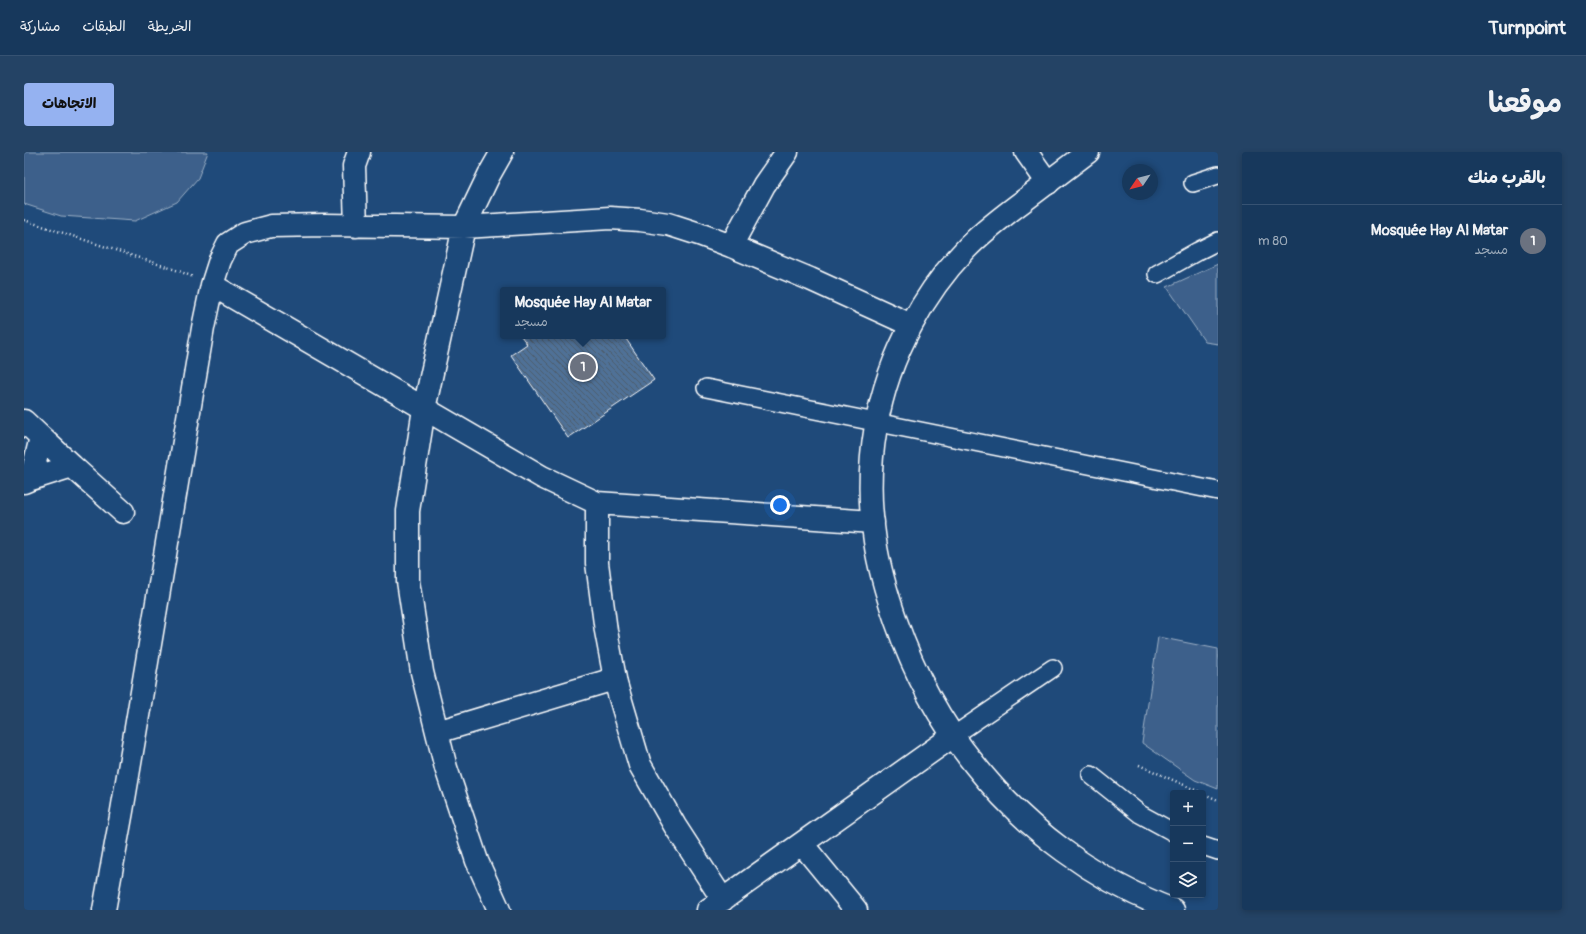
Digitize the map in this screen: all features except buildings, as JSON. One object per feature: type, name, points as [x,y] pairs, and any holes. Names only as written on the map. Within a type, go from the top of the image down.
[{"type":"street","points":[[356,226],[354,166],[360,152]]},
{"type":"street","points":[[499,910],[476,861],[446,768],[422,672],[408,581],[408,511],[424,409],[464,227],[502,152]]},
{"type":"street","points":[[731,246],[764,185],[787,152]]},
{"type":"street","points":[[1026,152],[1048,183]]},
{"type":"street","points":[[1088,152],[989,227],[966,249],[945,272],[911,325],[886,382],[873,445],[871,477],[875,541],[881,573],[902,638],[923,685],[953,736],[975,765],[998,793],[1049,840],[1075,859],[1131,892],[1173,910]]},
{"type":"street","points":[[1193,184],[1218,175]]},
{"type":"street","points":[[104,910],[203,328],[212,285],[220,260],[228,244],[246,233],[272,226],[464,227],[610,218],[640,220],[668,224],[731,246],[810,279],[911,325]]},
{"type":"street","points":[[1157,274],[1218,241]]},
{"type":"street","points":[[212,285],[542,478],[597,503],[873,522]]},
{"type":"street","points":[[706,388],[1218,491]]},
{"type":"street","points":[[24,421],[123,512]]},
{"type":"street","points":[[28,480],[41,437]]},
{"type":"street","points":[[28,480],[72,466]]},
{"type":"street","points":[[597,503],[597,563],[614,679],[640,765],[675,826],[716,905],[953,736],[1053,668]]},
{"type":"street","points":[[437,732],[614,679]]},
{"type":"street","points":[[1091,776],[1140,814],[1170,830]]},
{"type":"street","points":[[802,844],[856,910]]},
{"type":"street","points":[[1206,847],[1218,851]]},
{"type":"path","points":[[24,220],[179,271],[212,285]]},
{"type":"path","points":[[1139,765],[1218,800]]},
{"type":"shaded area","points":[[24,152],[208,152],[198,178],[177,202],[135,221],[61,216],[24,204]]},
{"type":"shaded area","points":[[1218,264],[1218,344],[1205,342],[1167,287]]},
{"type":"shaded area","points":[[1158,637],[1218,649],[1218,789],[1195,780],[1142,743]]},
{"type":"place","name":"Mosquée Hay Al Matar","points":[[583,367]]}]
